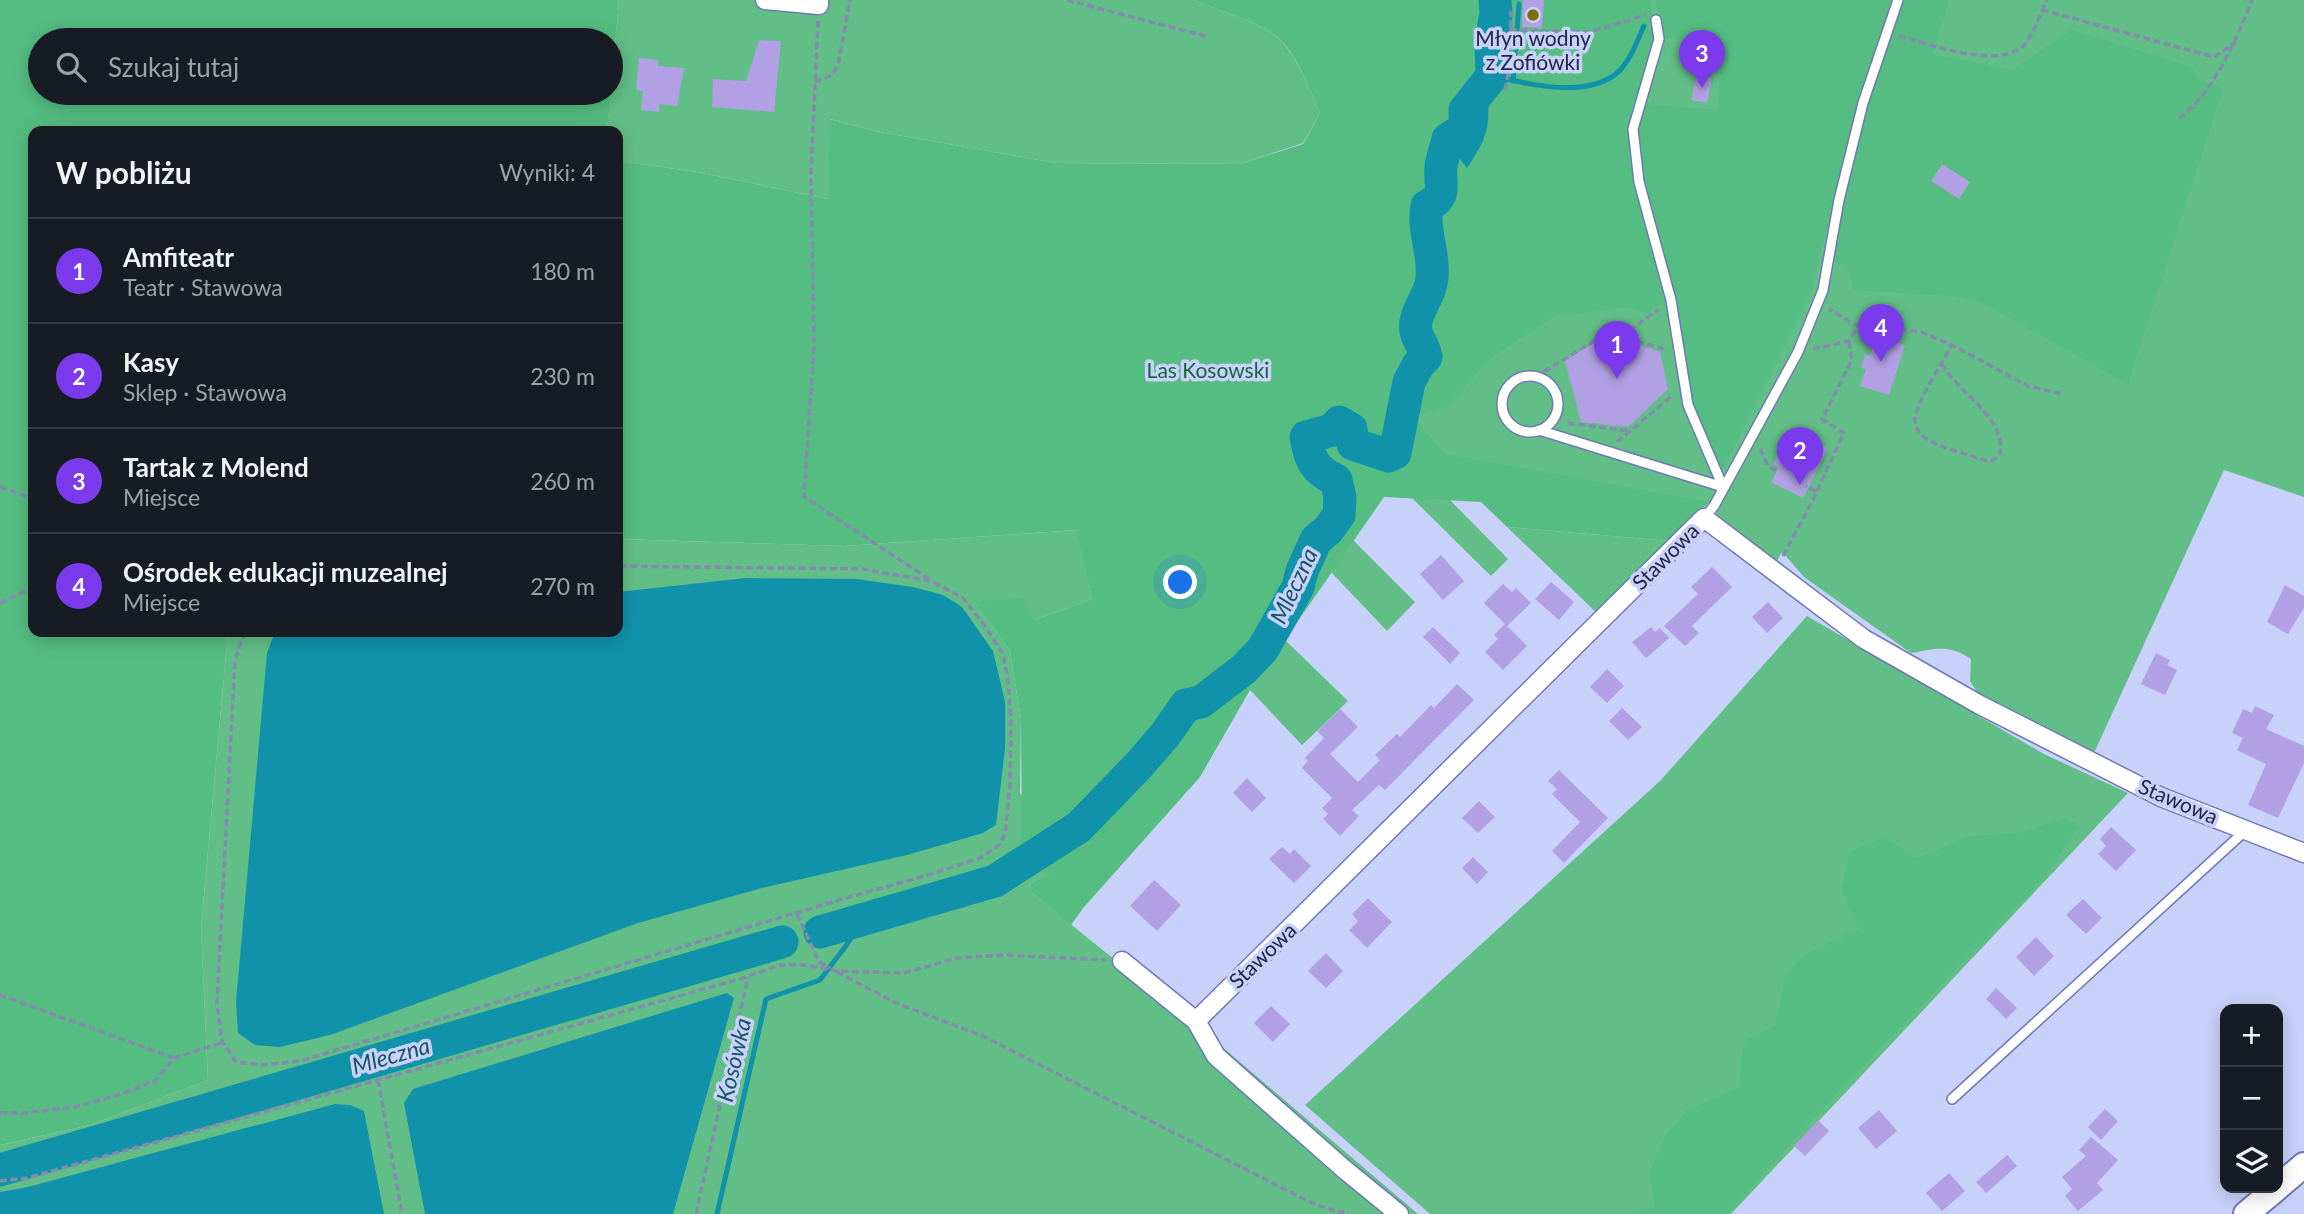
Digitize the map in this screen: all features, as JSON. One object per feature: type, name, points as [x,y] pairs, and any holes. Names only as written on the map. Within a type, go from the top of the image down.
[{"type":"street","points":[[765,0],[819,3]]},
{"type":"street","name":"Stawowa","points":[[1196,1021],[1704,518],[1864,639],[2090,762],[2161,797],[2304,853]]},
{"type":"street","points":[[1122,961],[1196,1021],[1216,1056],[1399,1214]]},
{"type":"street","points":[[2283,1184],[2304,1165]]},
{"type":"street","points":[[2246,1214],[2272,1193]]},
{"type":"lane","points":[[1704,518],[1714,506],[1798,352],[1823,290],[1839,200],[1863,103],[1898,0]]},
{"type":"lane","points":[[1656,21],[1659,39],[1633,128],[1639,182],[1671,300],[1688,405],[1723,487]]},
{"type":"lane","points":[[1539,430],[1552,421],[1558,405],[1557,397],[1547,382],[1535,377],[1522,377],[1507,388],[1502,405],[1508,422],[1515,428],[1522,431],[1539,430],[1723,487]]},
{"type":"lane","points":[[1952,1099],[2246,830]]},
{"type":"path","points":[[815,82],[832,75],[838,65],[850,0]]},
{"type":"path","points":[[1067,0],[1209,37]]},
{"type":"path","points":[[1886,33],[1975,55],[2003,56],[2024,45],[2047,0]]},
{"type":"path","points":[[2179,117],[2194,107],[2236,42],[2252,0]]},
{"type":"path","points":[[242,637],[235,660],[217,1004],[222,1042],[236,1062],[263,1065],[300,1060],[925,876],[980,858],[999,845],[1004,834],[1010,785],[1011,723],[1003,654],[963,598],[931,581],[804,497],[814,345],[811,174],[819,3]]},
{"type":"path","points":[[1505,90],[1509,68],[1511,10]]},
{"type":"path","points":[[2042,10],[2214,57],[2236,42]]},
{"type":"path","points":[[1510,30],[1589,32],[1656,21]]},
{"type":"path","points":[[1621,337],[1671,300]]},
{"type":"path","points":[[1818,303],[1858,326],[1921,332],[1952,345],[2028,386],[2062,394]]},
{"type":"path","points":[[1780,558],[1817,492],[1844,433],[1822,419],[1852,359],[1849,341],[1858,326]]},
{"type":"path","points":[[1535,377],[1606,333],[1680,353]]},
{"type":"path","points":[[1798,352],[1849,341]]},
{"type":"path","points":[[1941,364],[1994,423],[2000,434],[2000,453],[1994,460],[1986,461],[1961,452],[1926,439],[1917,432],[1916,411],[1941,364],[1952,345]]},
{"type":"path","points":[[1606,451],[1685,385]]},
{"type":"path","points":[[1552,421],[1631,431]]},
{"type":"path","points":[[1751,438],[1757,441],[1768,467],[1777,471]]},
{"type":"path","points":[[1806,486],[1817,492]]},
{"type":"path","points":[[0,487],[28,497]]},
{"type":"path","points":[[623,566],[862,569],[931,581]]},
{"type":"path","points":[[0,603],[28,589]]},
{"type":"path","points":[[797,913],[819,962],[894,1002],[985,1037],[1316,1205],[1346,1214]]},
{"type":"path","points":[[0,1181],[27,1178],[780,965],[806,965],[836,971],[904,973],[957,958],[1004,955],[1122,961]]},
{"type":"path","points":[[696,1214],[748,976]]},
{"type":"path","points":[[0,995],[174,1058]]},
{"type":"path","points":[[0,1113],[74,1107],[116,1096],[155,1081],[174,1058],[222,1042]]},
{"type":"path","points":[[378,1080],[402,1214]]},
{"type":"green space","points":[[0,0],[619,0],[617,28],[28,28],[28,105],[610,105],[608,126],[28,126],[28,637],[228,637],[201,928],[208,1080],[90,1125],[0,1145]]},
{"type":"green space","points":[[619,0],[1194,0],[1251,22],[1278,38],[1300,68],[1320,113],[1303,143],[1240,164],[1056,163],[880,132],[830,119],[828,199],[697,172],[623,162],[623,126],[607,126],[609,105],[623,105],[623,28],[616,28]]},
{"type":"green space","name":"Las Kosowski","points":[[1194,0],[1650,0],[1656,38],[1631,129],[1669,298],[1647,313],[1628,307],[1555,316],[1492,357],[1447,407],[1411,416],[1445,454],[1709,502],[1671,541],[1507,527],[1481,502],[1384,497],[1250,690],[1200,777],[1071,925],[1031,892],[1029,884],[1050,874],[1022,844],[1021,719],[1010,651],[974,601],[1022,599],[1035,620],[1092,599],[1077,530],[844,546],[623,539],[623,162],[697,172],[828,199],[829,119],[880,132],[1056,163],[1240,164],[1303,144],[1320,113],[1300,68],[1286,46],[1269,31]]},
{"type":"green space","points":[[1377,0],[2304,0],[2304,497],[2224,470],[2094,753],[1977,692],[1970,681],[1971,659],[1963,654],[1949,649],[1911,653],[1804,577],[1784,554],[1781,553],[1774,562],[1715,516],[1719,508],[1710,502],[1683,522],[1599,502],[1062,452],[1329,148]]},
{"type":"green space","points":[[1656,0],[1892,0],[1857,103],[1811,294],[1721,474],[1691,405],[1642,182],[1636,132],[1642,104],[1718,110],[1721,41],[1663,38]]},
{"type":"green space","points":[[1904,0],[1949,0],[1933,54],[2011,70],[2072,30],[2192,67],[2198,79],[2223,89],[2128,384],[1985,304],[1953,296],[1854,290],[1846,265],[1832,262],[1842,201],[1867,105]]},
{"type":"green space","points":[[1412,498],[1450,500],[1508,559],[1491,576]]},
{"type":"green space","points":[[1507,527],[1671,541],[1598,614]]},
{"type":"green space","points":[[1078,530],[1092,599],[1035,620],[975,602],[1010,651],[1021,719],[1020,792],[1051,874],[1029,884],[1031,892],[1220,1045],[1418,1214],[0,1214],[0,1145],[90,1125],[208,1080],[201,928],[228,637],[623,637],[623,539],[844,546]]},
{"type":"green space","points":[[1353,540],[1415,602],[1387,631],[1331,572]]},
{"type":"green space","points":[[1807,616],[2044,754],[2128,793],[1731,1214],[1430,1214],[1305,1105],[1660,781]]},
{"type":"green space","points":[[1284,639],[1348,701],[1302,745],[1250,690]]},
{"type":"green space","points":[[2066,818],[2080,826],[2039,883],[1842,1088],[1727,1214],[1632,1214],[1655,1208],[1650,1172],[1664,1138],[1686,1111],[1739,1087],[1744,1042],[1776,1025],[1785,978],[1802,956],[1859,929],[1841,889],[1850,852],[1884,837],[1917,858],[1970,836],[2017,833]]},
{"type":"shaded area","points":[[1485,46],[1496,47],[1497,64],[1503,70],[1502,87],[1490,92],[1486,134],[1467,168],[1460,159],[1462,116],[1471,90],[1481,77]]},
{"type":"shaded area","points":[[746,578],[856,579],[913,587],[943,595],[962,607],[993,651],[1005,702],[1005,748],[996,825],[983,833],[907,855],[762,888],[638,923],[330,1035],[280,1047],[255,1045],[238,1033],[236,1002],[267,653],[273,637],[623,637],[623,591]]},
{"type":"shaded area","points":[[727,993],[734,998],[673,1214],[425,1214],[404,1103],[413,1089]]},
{"type":"shaded area","points":[[335,1104],[350,1105],[364,1111],[384,1214],[0,1214],[0,1192],[28,1187]]},
{"type":"building","name":"Młyn wodny z Zofiówki","points":[[1523,0],[1544,0],[1542,28],[1522,27]]},
{"type":"building","points":[[759,40],[781,41],[774,112],[712,107],[713,79],[746,81]]},
{"type":"building","points":[[639,58],[658,60],[658,66],[684,68],[677,106],[659,104],[659,112],[641,110],[643,91],[636,90]]},
{"type":"building","points":[[1696,76],[1712,78],[1707,103],[1691,100]]},
{"type":"building","points":[[1942,164],[1970,182],[1959,199],[1931,181]]},
{"type":"building","points":[[1607,335],[1660,352],[1668,389],[1628,427],[1581,422],[1565,361]]},
{"type":"building","points":[[1876,336],[1905,345],[1889,395],[1860,386],[1866,369],[1861,368],[1865,354],[1870,356]]},
{"type":"building","points":[[1790,430],[1828,448],[1803,498],[1771,482],[1779,467],[1773,464]]},
{"type":"building","points":[[1441,555],[1464,581],[1443,600],[1420,574]]},
{"type":"building","points":[[1712,567],[1732,587],[1692,626],[1699,633],[1685,646],[1664,626],[1698,594],[1691,587]]},
{"type":"building","points":[[1551,582],[1574,602],[1559,620],[1535,599]]},
{"type":"building","points":[[1503,584],[1512,592],[1516,588],[1531,603],[1507,626],[1527,646],[1503,670],[1485,652],[1498,639],[1494,635],[1505,624],[1484,603]]},
{"type":"building","points":[[2285,585],[2304,596],[2304,608],[2288,634],[2267,622]]},
{"type":"building","points":[[1768,602],[1783,618],[1767,633],[1752,617]]},
{"type":"building","points":[[1433,627],[1460,653],[1450,664],[1423,637]]},
{"type":"building","points":[[1651,627],[1655,632],[1660,628],[1669,638],[1646,658],[1632,642]]},
{"type":"building","points":[[2156,653],[2170,660],[2167,665],[2177,670],[2165,695],[2141,684]]},
{"type":"building","points":[[1607,669],[1624,686],[1607,703],[1590,687]]},
{"type":"building","points":[[1457,684],[1474,700],[1385,790],[1379,785],[1352,810],[1359,816],[1340,836],[1323,819],[1328,814],[1322,808],[1332,798],[1302,768],[1308,761],[1305,758],[1324,738],[1317,731],[1340,709],[1358,727],[1330,754],[1358,782],[1380,760],[1375,755],[1397,734],[1400,737],[1431,705],[1434,708]]},
{"type":"building","points":[[2255,706],[2274,715],[2266,729],[2304,746],[2304,763],[2278,818],[2248,805],[2266,764],[2237,750],[2243,738],[2232,733],[2243,709],[2252,713]]},
{"type":"building","points":[[1622,708],[1642,727],[1628,740],[1609,721]]},
{"type":"building","points":[[1559,770],[1608,818],[1564,863],[1552,851],[1580,822],[1552,794],[1557,789],[1548,781]]},
{"type":"building","points":[[1247,778],[1266,798],[1252,812],[1233,793]]},
{"type":"building","points":[[1479,801],[1495,817],[1478,833],[1462,818]]},
{"type":"building","points":[[2111,827],[2136,850],[2116,871],[2098,854],[2106,846],[2100,839]]},
{"type":"building","points":[[1282,847],[1290,854],[1294,849],[1311,866],[1294,883],[1269,859]]},
{"type":"building","points":[[1473,857],[1488,872],[1477,884],[1462,868]]},
{"type":"building","points":[[1154,880],[1181,905],[1157,931],[1130,906]]},
{"type":"building","points":[[1368,898],[1392,922],[1367,948],[1349,930],[1358,921],[1352,914]]},
{"type":"building","points":[[2083,899],[2102,918],[2086,934],[2066,915]]},
{"type":"building","points":[[2036,937],[2054,956],[2034,976],[2016,957]]},
{"type":"building","points":[[1326,953],[1343,971],[1326,988],[1308,971]]},
{"type":"building","points":[[1996,988],[2017,1008],[2006,1019],[1986,999]]},
{"type":"building","points":[[1271,1006],[1290,1024],[1273,1042],[1254,1023]]},
{"type":"building","points":[[2105,1109],[2118,1121],[2101,1140],[2088,1127]]},
{"type":"building","points":[[1879,1110],[1897,1131],[1876,1149],[1858,1128]]},
{"type":"building","points":[[1818,1120],[1829,1131],[1805,1156],[1794,1146]]},
{"type":"building","points":[[2091,1137],[2118,1160],[2097,1183],[2103,1190],[2078,1211],[2065,1196],[2072,1189],[2062,1177],[2086,1156],[2079,1150]]},
{"type":"building","points":[[2007,1155],[2017,1166],[1986,1193],[1976,1182]]},
{"type":"building","points":[[1949,1173],[1965,1191],[1942,1211],[1926,1193]]},
{"type":"waterway","name":"Mleczna","points":[[820,932],[995,881],[1079,827],[1138,766],[1186,705],[1201,702],[1244,669],[1263,649],[1298,587],[1316,540],[1339,515],[1340,497],[1336,480],[1314,463],[1306,437],[1332,430],[1339,422],[1351,429],[1353,444],[1389,456],[1395,453],[1409,382],[1418,365],[1426,357],[1415,325],[1432,278],[1426,224],[1427,206],[1440,194],[1441,167],[1448,139],[1465,128],[1465,110],[1492,76],[1491,41],[1496,14],[1495,0]]},
{"type":"waterway","points":[[1513,81],[1519,4]]},
{"type":"waterway","points":[[1498,77],[1559,87],[1605,81],[1626,63],[1644,26]]},
{"type":"waterway","name":"Kosówka","points":[[717,1214],[766,999],[820,980],[848,943],[861,920]]},
{"type":"waterway","name":"Mleczna","points":[[0,1170],[782,942]]},
{"type":"place","name":"Młyn wodny z Zofiówki","points":[[1533,15]]},
{"type":"place","name":"Tartak z Molend","points":[[1702,88]]},
{"type":"place","name":"Ośrodek edukacji muzealnej","points":[[1881,362]]},
{"type":"place","name":"Amfiteatr","points":[[1617,379]]},
{"type":"place","name":"Kasy","points":[[1800,485]]}]
